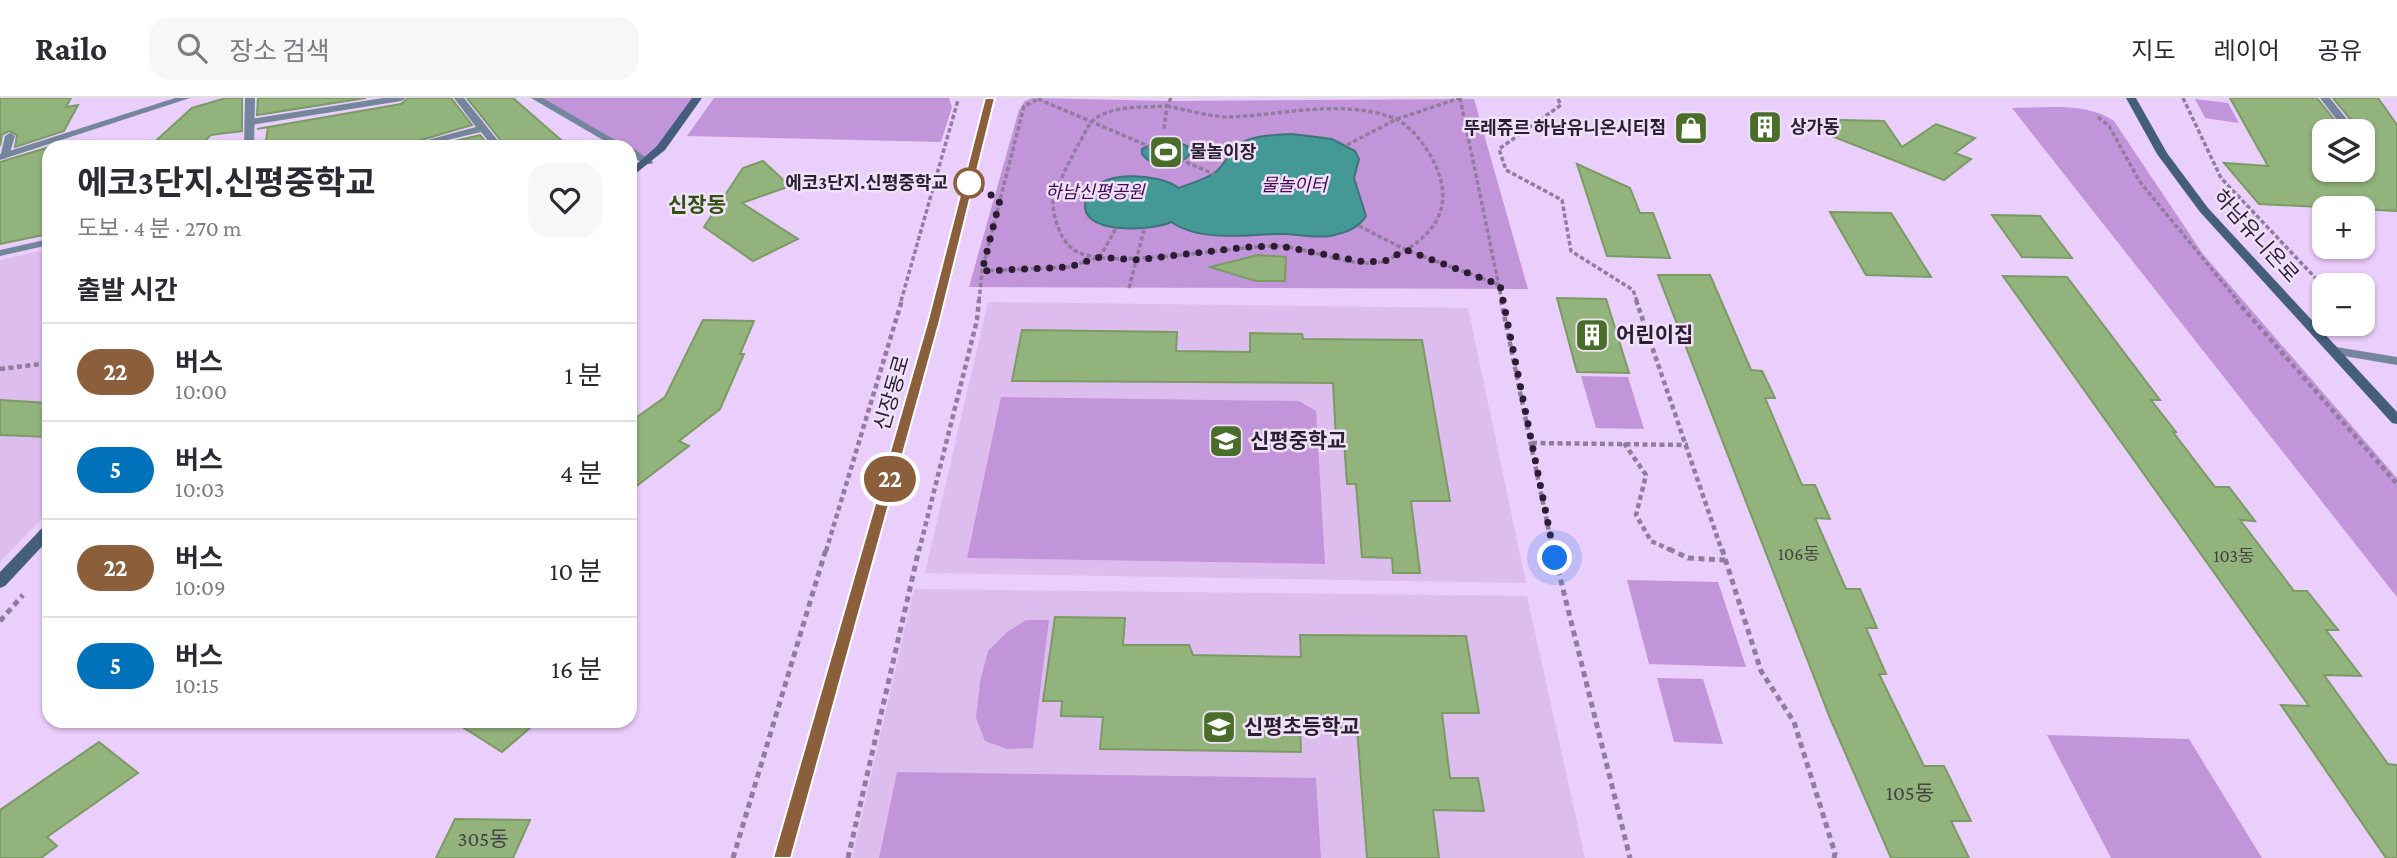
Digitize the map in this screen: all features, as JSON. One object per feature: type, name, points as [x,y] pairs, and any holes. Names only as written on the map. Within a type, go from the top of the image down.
[{"type":"main road","points":[[637,170],[648,162],[697,98]]},
{"type":"main road","name":"신장동로","points":[[782,858],[925,354],[990,98]]},
{"type":"main road","name":"하남유니온로","points":[[2131,98],[2162,154],[2204,210],[2397,420]]},
{"type":"main road","points":[[0,582],[42,537]]},
{"type":"street","points":[[55,140],[185,98]]},
{"type":"street","points":[[250,98],[250,140]]},
{"type":"street","points":[[251,122],[401,98]]},
{"type":"street","points":[[459,98],[492,140]]},
{"type":"street","points":[[536,98],[610,140]]},
{"type":"street","points":[[2325,98],[2342,119]]},
{"type":"street","points":[[434,140],[483,128]]},
{"type":"street","points":[[2,157],[10,136]]},
{"type":"street","points":[[2,157],[42,144]]},
{"type":"street","points":[[637,155],[648,162]]},
{"type":"street","points":[[0,253],[42,244]]},
{"type":"street","points":[[2336,351],[2397,361]]},
{"type":"path","points":[[1164,129],[1167,106],[1171,98]]},
{"type":"path","points":[[1347,145],[1397,119],[1460,98],[1559,581],[1630,858]]},
{"type":"path","points":[[2183,98],[2221,178],[2312,274]]},
{"type":"path","points":[[848,858],[904,610],[977,320],[982,271],[1024,106],[1039,99],[1214,174]]},
{"type":"path","points":[[1558,99],[1561,105],[1499,149],[1506,170],[1562,200],[1571,251],[1633,290],[1688,445],[1761,671],[1794,722],[1835,853],[1833,858]]},
{"type":"path","points":[[733,858],[932,199],[958,100]]},
{"type":"path","points":[[1167,106],[1227,117],[1319,106],[1362,109],[1397,119],[1419,137],[1426,148],[1439,170],[1445,200],[1428,235],[1385,261],[1280,246],[1200,251],[1135,260],[1100,257],[1074,250],[1057,228],[1053,201],[1091,122],[1100,114],[1117,109],[1167,106]]},
{"type":"path","points":[[2098,117],[2109,126],[2140,182],[2193,250],[2397,484]]},
{"type":"path","points":[[1359,226],[1406,250],[1500,285]]},
{"type":"path","points":[[982,271],[1069,267],[1100,257],[1116,228]]},
{"type":"path","points":[[1129,288],[1144,230]]},
{"type":"path","points":[[0,369],[42,364]]},
{"type":"path","points":[[1531,443],[1688,445]]},
{"type":"path","points":[[1624,443],[1646,475],[1636,515],[1651,541],[1688,558],[1726,561]]},
{"type":"shaded area","name":"물놀이터","points":[[1292,134],[1332,139],[1355,151],[1359,159],[1354,178],[1366,216],[1355,227],[1325,237],[1287,234],[1227,236],[1198,233],[1171,222],[1148,227],[1117,228],[1092,219],[1086,211],[1086,199],[1092,189],[1102,182],[1129,176],[1143,177],[1157,179],[1179,188],[1214,173],[1234,148],[1246,140]]},
{"type":"shaded area","name":"물놀이장","points":[[1159,141],[1175,141],[1187,146],[1190,154],[1179,162],[1166,165],[1146,159],[1142,149]]},
{"type":"shaded area","points":[[42,251],[42,518],[0,562],[0,260]]},
{"type":"shaded area","name":"신평중학교","points":[[988,302],[1468,308],[1526,583],[925,573]]},
{"type":"shaded area","name":"신평초등학교","points":[[914,589],[1527,596],[1585,858],[852,858]]},
{"type":"green space","points":[[536,98],[697,98],[648,162],[637,155],[637,140],[610,140]]},
{"type":"green space","points":[[714,98],[949,98],[952,107],[941,142],[687,136]]},
{"type":"green space","name":"하남신평공원","points":[[1032,98],[1170,101],[1474,99],[1528,289],[969,287],[1019,110],[1025,101]]},
{"type":"green space","points":[[2195,99],[2228,103],[2239,123],[2205,118]]},
{"type":"green space","points":[[2012,108],[2078,109],[2103,115],[2114,121],[2203,254],[2397,478],[2397,597]]},
{"type":"green space","points":[[1581,376],[1628,377],[1644,429],[1596,428]]},
{"type":"green space","points":[[1001,397],[1299,401],[1316,411],[1325,564],[967,558]]},
{"type":"green space","points":[[1627,580],[1718,582],[1746,667],[1649,664]]},
{"type":"green space","points":[[1026,620],[1049,620],[1033,748],[1007,749],[985,741],[976,718],[980,682],[988,651],[1007,632]]},
{"type":"green space","points":[[1657,678],[1703,679],[1723,744],[1674,742]]},
{"type":"green space","points":[[2047,735],[2189,739],[2262,858],[2111,858]]},
{"type":"green space","points":[[897,772],[1316,778],[1321,858],[879,858]]},
{"type":"building","points":[[0,98],[71,98],[66,107],[78,105],[64,131],[15,147],[17,135],[9,131],[2,135],[0,146]]},
{"type":"building","points":[[226,98],[242,98],[242,131],[211,135],[206,140],[157,140],[192,108]]},
{"type":"building","points":[[258,98],[366,98],[257,115]]},
{"type":"building","points":[[408,98],[451,98],[472,125],[422,140],[266,140],[268,127],[401,104]]},
{"type":"building","points":[[467,98],[513,98],[561,140],[500,140]]},
{"type":"building","points":[[2230,98],[2317,98],[2334,119],[2312,119],[2312,182],[2375,182],[2375,119],[2350,119],[2333,98],[2378,98],[2397,125],[2397,211],[2375,210],[2375,196],[2312,196],[2312,207],[2259,204],[2224,163],[2268,166]]},
{"type":"building","points":[[1796,119],[1884,121],[1902,147],[1936,124],[1975,138],[1955,153],[1971,159],[1944,180],[1796,122]]},
{"type":"building","points":[[480,135],[484,140],[459,140]]},
{"type":"building","points":[[42,149],[42,235],[0,244],[0,162]]},
{"type":"building","points":[[763,161],[790,186],[742,203],[798,239],[753,261],[704,227],[743,168]]},
{"type":"building","points":[[1577,164],[1630,188],[1640,213],[1653,213],[1670,258],[1607,256]]},
{"type":"building","points":[[1830,212],[1891,213],[1931,277],[1866,275]]},
{"type":"building","points":[[1992,215],[2040,216],[2072,258],[2022,257]]},
{"type":"building","points":[[1258,255],[1286,257],[1285,281],[1256,281],[1210,267]]},
{"type":"building","points":[[1658,275],[1710,275],[1751,370],[1762,371],[1775,398],[1765,398],[1802,485],[1815,485],[1830,519],[1815,518],[1846,589],[1860,589],[1877,628],[1866,628],[1886,674],[1879,674],[1924,766],[1944,766],[1971,821],[1951,821],[1969,858],[1891,858],[1830,718]]},
{"type":"building","points":[[2003,276],[2067,277],[2160,400],[2151,400],[2215,487],[2229,487],[2255,521],[2240,520],[2294,591],[2307,591],[2338,630],[2326,630],[2361,676],[2324,675],[2388,764],[2397,765],[2397,858],[2386,858],[2281,705],[2309,706]]},
{"type":"building","name":"어린이집","points":[[1557,298],[1606,299],[1629,373],[1577,372]]},
{"type":"building","points":[[703,320],[754,321],[740,354],[744,354],[720,409],[679,441],[689,446],[637,486],[637,417],[665,397]]},
{"type":"building","points":[[1022,330],[1177,332],[1176,351],[1250,352],[1250,333],[1302,334],[1303,339],[1422,340],[1450,501],[1411,501],[1420,573],[1393,573],[1392,558],[1362,557],[1356,484],[1347,484],[1344,440],[1336,440],[1333,383],[1012,381]]},
{"type":"building","points":[[0,400],[42,403],[42,437],[0,435]]},
{"type":"building","points":[[1055,617],[1125,618],[1123,645],[1189,645],[1193,655],[1301,657],[1300,635],[1466,636],[1479,713],[1442,713],[1450,778],[1478,778],[1484,811],[1433,810],[1439,858],[1367,858],[1357,728],[1300,727],[1301,752],[1100,749],[1103,717],[1061,716],[1062,701],[1043,701]]},
{"type":"building","points":[[464,728],[530,728],[502,752]]},
{"type":"building","points":[[99,742],[138,773],[47,837],[57,846],[41,858],[0,858],[0,810]]},
{"type":"building","points":[[455,819],[530,820],[513,858],[436,858]]},
{"type":"bus line","name":"22","points":[[782,858],[934,320],[990,98]]},
{"type":"place","name":"상가동","points":[[1765,127]]},
{"type":"place","name":"뚜레쥬르 하남유니온시티점","points":[[1691,128]]},
{"type":"place","name":"물놀이장","points":[[1166,152]]},
{"type":"place","name":"에코3단지.신평중학교","points":[[969,183]]},
{"type":"place","name":"어린이집","points":[[1592,335]]},
{"type":"place","name":"신평중학교","points":[[1226,441]]},
{"type":"place","name":"신평초등학교","points":[[1219,727]]},
{"type":"district","name":"신장동","points":[[697,205]]},
{"type":"route","points":[[969,183],[1000,200],[982,271],[1069,267],[1100,257],[1135,260],[1200,251],[1280,246],[1365,262],[1385,261],[1406,250],[1500,285],[1555,558]]}]
